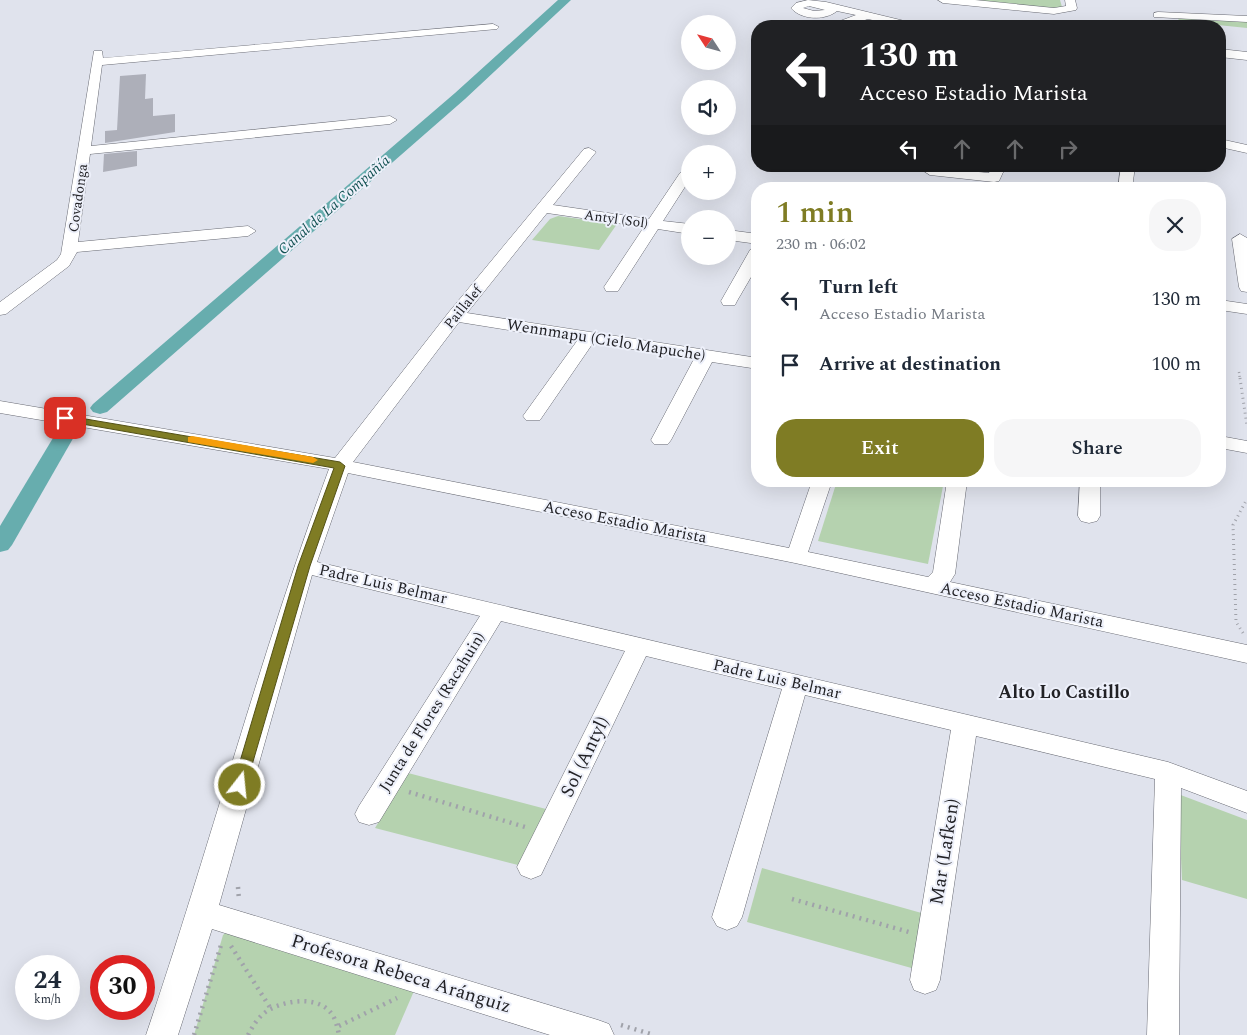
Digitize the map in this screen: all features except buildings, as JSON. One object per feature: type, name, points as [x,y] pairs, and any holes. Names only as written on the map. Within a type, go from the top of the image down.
[{"type":"street","points":[[943,0],[1054,11],[1072,8],[1070,0]]},
{"type":"street","points":[[829,10],[880,20]]},
{"type":"street","points":[[1184,20],[1159,15],[1247,19]]},
{"type":"street","points":[[855,20],[864,17],[873,20]]},
{"type":"street","name":"Covadonga","points":[[0,310],[63,263],[69,254],[98,58],[493,27]]},
{"type":"street","points":[[1226,28],[1247,30]]},
{"type":"street","points":[[1226,54],[1247,56]]},
{"type":"street","points":[[1226,64],[1247,66]]},
{"type":"street","points":[[84,151],[390,120]]},
{"type":"street","points":[[1226,137],[1247,142]]},
{"type":"street","points":[[1226,144],[1247,149]]},
{"type":"street","name":"Paillalef","points":[[162,1035],[202,913],[304,566],[340,466],[455,316],[590,152]]},
{"type":"street","points":[[930,172],[996,172]]},
{"type":"street","points":[[612,287],[681,183]]},
{"type":"street","name":"Antyl (Sol)","points":[[543,208],[681,228]]},
{"type":"street","points":[[70,248],[248,231]]},
{"type":"street","points":[[736,236],[751,238]]},
{"type":"street","points":[[1240,239],[1247,287]]},
{"type":"street","points":[[729,301],[751,262]]},
{"type":"street","points":[[1226,306],[1247,309]]},
{"type":"street","name":"Wennmapu (Cielo Mapuche)","points":[[455,316],[751,363]]},
{"type":"street","points":[[533,416],[589,336]]},
{"type":"street","points":[[661,440],[704,361],[701,355]]},
{"type":"street","name":"Acceso Estadio Marista","points":[[0,407],[340,466],[795,556],[934,586],[1246,646]]},
{"type":"street","points":[[1226,443],[1247,447]]},
{"type":"street","points":[[795,556],[802,544],[820,487]]},
{"type":"street","points":[[934,586],[944,574],[956,487]]},
{"type":"street","points":[[1089,516],[1090,487]]},
{"type":"street","name":"Padre Luis Belmar","points":[[304,566],[1168,772],[1247,802]]},
{"type":"street","name":"Junta de Flores (Racahuin)","points":[[369,814],[495,611]]},
{"type":"street","name":"Sol (Antyl)","points":[[531,867],[639,646]]},
{"type":"street","points":[[727,917],[796,683]]},
{"type":"street","name":"Mar (Lafken)","points":[[925,980],[965,723]]},
{"type":"street","points":[[1163,1035],[1168,772]]},
{"type":"street","name":"Profesora Rebeca Aránguiz","points":[[202,913],[598,1035]]},
{"type":"path","points":[[1239,372],[1247,426]]},
{"type":"path","points":[[1246,646],[1236,622],[1233,525],[1247,499]]},
{"type":"path","points":[[386,785],[547,834]]},
{"type":"path","points":[[792,900],[932,938]]},
{"type":"path","points":[[229,943],[271,1009]]},
{"type":"path","points":[[339,1026],[406,994]]},
{"type":"path","points":[[248,1035],[261,1016],[278,1004],[298,999],[316,1002],[331,1011],[339,1026],[339,1035]]},
{"type":"green space","points":[[963,0],[1060,0],[1062,7],[1053,8]]},
{"type":"green space","points":[[1178,18],[1212,20],[1179,20]]},
{"type":"green space","points":[[1226,21],[1247,22],[1247,28],[1226,26]]},
{"type":"green space","points":[[558,216],[617,224],[599,250],[532,240],[550,219]]},
{"type":"green space","points":[[835,487],[943,487],[928,564],[818,541]]},
{"type":"green space","points":[[408,773],[546,809],[518,865],[375,828]]},
{"type":"green space","points":[[1178,794],[1247,820],[1247,899],[1182,880]]},
{"type":"green space","points":[[762,868],[925,914],[915,969],[747,922]]},
{"type":"green space","points":[[230,929],[414,991],[395,1035],[194,1035],[223,935]]},
{"type":"waterway","name":"Canal de La Compañía","points":[[100,408],[460,96],[565,0]]},
{"type":"waterway","name":"Canal de La Compañía","points":[[0,545],[69,428]]},
{"type":"slow traffic","points":[[192,439],[313,460]]},
{"type":"district","name":"Alto Lo Castillo","points":[[1064,692]]},
{"type":"route","points":[[65,418],[340,466],[304,566],[240,785]]}]
